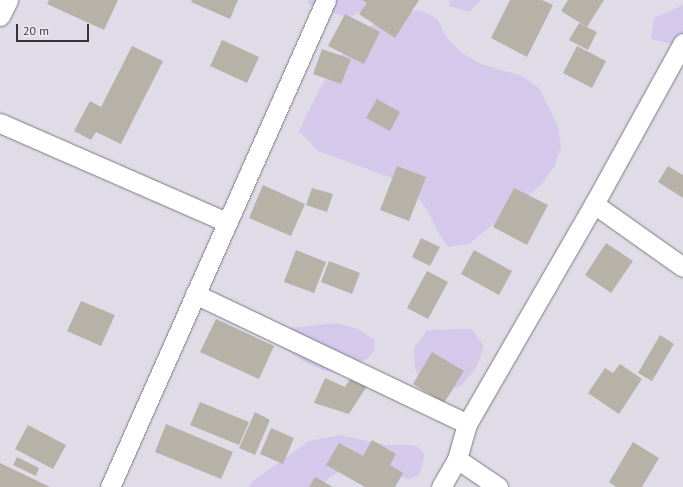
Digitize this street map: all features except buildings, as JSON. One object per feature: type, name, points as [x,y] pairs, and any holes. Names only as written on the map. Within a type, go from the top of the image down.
[{"type":"street","points":[[0,16],[8,0]]},
{"type":"street","points":[[110,487],[226,222],[326,0]]},
{"type":"street","points":[[441,487],[457,459],[467,424],[594,204],[683,43]]},
{"type":"street","points":[[0,123],[226,222]]},
{"type":"street","points":[[594,204],[683,267]]},
{"type":"street","points":[[195,294],[467,424]]},
{"type":"street","points":[[457,459],[498,487]]},
{"type":"shaded area","points":[[308,0],[374,0],[368,8],[348,18],[309,4]]},
{"type":"shaded area","points":[[449,0],[481,0],[469,12],[449,6]]},
{"type":"shaded area","points":[[683,5],[683,46],[651,39],[654,18]]},
{"type":"shaded area","points":[[420,10],[437,19],[447,38],[462,53],[481,64],[522,76],[539,88],[558,126],[561,147],[554,167],[541,185],[469,244],[449,247],[437,231],[428,211],[414,192],[397,180],[318,151],[299,131],[320,88],[348,45],[363,30],[398,13]]},
{"type":"shaded area","points":[[337,323],[356,328],[374,339],[375,349],[368,358],[346,370],[334,372],[323,370],[304,362],[280,345],[280,329]]},
{"type":"shaded area","points":[[471,329],[484,346],[476,368],[461,386],[440,393],[422,384],[415,369],[414,348],[427,330]]},
{"type":"shaded area","points":[[340,435],[386,445],[409,445],[418,447],[425,455],[419,475],[409,479],[388,474],[361,459],[330,477],[321,487],[249,487],[253,481],[309,441]]}]
